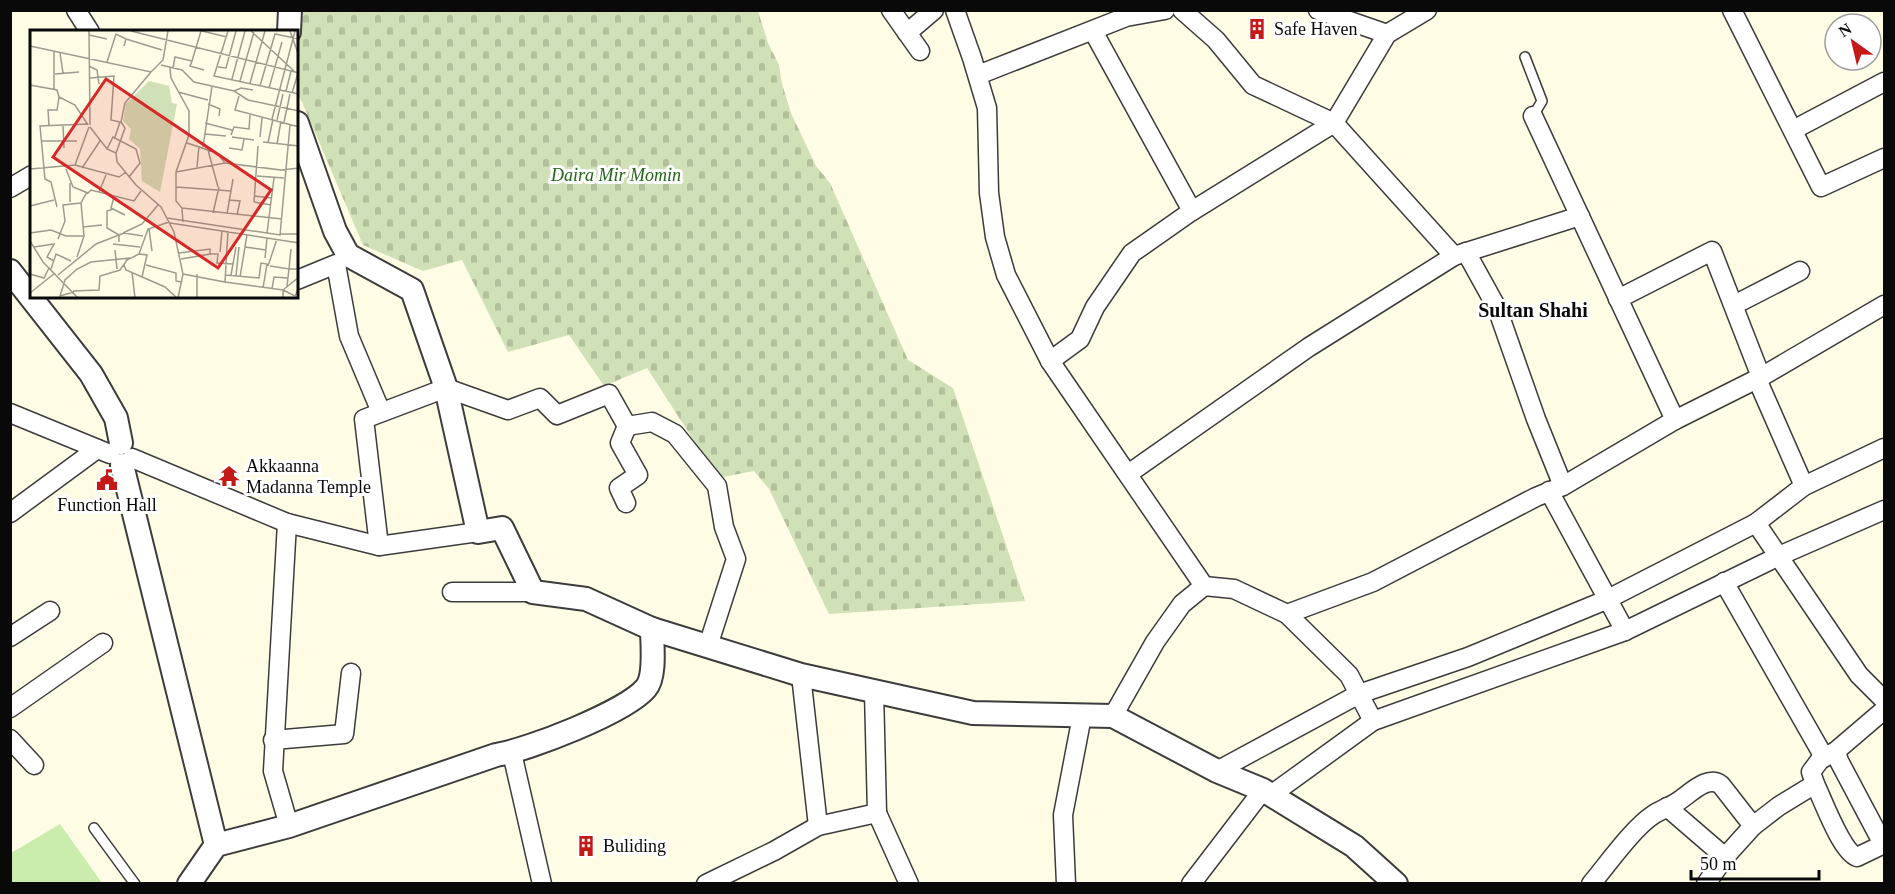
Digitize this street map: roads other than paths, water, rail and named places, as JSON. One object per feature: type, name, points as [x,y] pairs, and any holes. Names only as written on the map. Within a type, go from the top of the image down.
[{"type":"street","points":[[76,10],[89,30]]},
{"type":"street","points":[[289,30],[290,10]]},
{"type":"street","points":[[891,10],[920,51]]},
{"type":"street","points":[[907,33],[934,10]]},
{"type":"street","points":[[955,10],[987,108],[989,193],[995,237],[1006,276],[1050,361],[1204,586]]},
{"type":"street","points":[[978,75],[1093,31],[1125,14],[1165,10]]},
{"type":"street","points":[[1182,10],[1216,40],[1253,85],[1334,123],[1460,254],[1497,308],[1536,419],[1556,489],[1606,600],[1625,630]]},
{"type":"street","points":[[1318,10],[1387,34]]},
{"type":"street","points":[[1050,361],[1080,339],[1095,307],[1132,253],[1192,211],[1334,123],[1387,34],[1428,10]]},
{"type":"street","points":[[1732,10],[1821,187],[1884,158]]},
{"type":"street","points":[[1093,31],[1192,211]]},
{"type":"street","points":[[1793,130],[1884,81]]},
{"type":"street","points":[[1533,116],[1675,420]]},
{"type":"street","points":[[298,126],[335,231],[342,260],[349,336],[381,412]]},
{"type":"street","points":[[1128,474],[1309,347],[1460,254],[1580,216]]},
{"type":"street","points":[[1618,299],[1712,251],[1734,305],[1759,378],[1804,486]]},
{"type":"street","points":[[298,280],[342,260],[412,290],[446,388],[478,532]]},
{"type":"street","points":[[10,271],[30,296]]},
{"type":"street","points":[[1734,305],[1800,271]]},
{"type":"street","points":[[31,298],[91,374],[116,418],[117,454],[216,845]]},
{"type":"street","points":[[1287,614],[1373,582],[1556,489],[1675,420],[1759,378],[1884,305]]},
{"type":"street","points":[[379,546],[364,419],[446,388],[508,411],[540,398],[556,415],[609,394],[627,426]]},
{"type":"street","points":[[10,414],[117,454],[287,523],[379,546],[502,528],[533,592]]},
{"type":"street","points":[[627,426],[652,422],[675,434],[717,486],[724,527],[736,559],[708,646]]},
{"type":"street","points":[[626,503],[619,488],[638,475],[620,443],[627,426]]},
{"type":"street","points":[[1217,771],[1359,694],[1468,657],[1606,600],[1756,523],[1804,486],[1884,448]]},
{"type":"street","points":[[10,513],[117,454]]},
{"type":"street","points":[[1191,884],[1267,792],[1373,721],[1625,630],[1779,556],[1884,510]]},
{"type":"street","points":[[287,523],[273,771],[289,826]]},
{"type":"street","points":[[1756,523],[1859,675],[1884,700]]},
{"type":"street","points":[[1724,582],[1830,754],[1839,760],[1884,844],[1857,856],[1852,855],[1841,838],[1811,776],[1811,769],[1830,754],[1884,710]]},
{"type":"street","points":[[1113,716],[1155,642],[1182,604],[1204,586],[1234,588],[1287,614],[1349,675],[1373,721]]},
{"type":"street","points":[[452,591],[533,592],[586,599],[652,629],[801,675],[973,713],[1113,716],[1217,771],[1267,792],[1354,846],[1396,884]]},
{"type":"street","points":[[10,637],[50,611]]},
{"type":"street","points":[[189,884],[216,845],[289,826],[496,755],[512,753],[591,722],[647,687],[652,667],[652,629]]},
{"type":"street","points":[[10,708],[103,643]]},
{"type":"street","points":[[273,740],[344,734],[351,673]]},
{"type":"street","points":[[801,675],[818,826]]},
{"type":"street","points":[[874,691],[877,813],[909,884]]},
{"type":"street","points":[[1066,884],[1063,815],[1082,716]]},
{"type":"street","points":[[10,739],[34,765]]},
{"type":"street","points":[[512,753],[542,884]]},
{"type":"street","points":[[1591,884],[1652,815],[1703,784],[1718,783],[1740,807],[1753,826]]},
{"type":"street","points":[[1706,884],[1725,857],[1753,826],[1779,806],[1815,784]]},
{"type":"street","points":[[1667,807],[1725,857]]},
{"type":"street","points":[[706,884],[774,851],[818,826],[877,813]]},
{"type":"lane","points":[[1525,57],[1542,101],[1533,116]]},
{"type":"lane","points":[[94,828],[135,884]]},
{"type":"place","name":"Safe Haven","points":[[1257,29]]},
{"type":"place","name":"Akkaanna Madanna Temple","points":[[229,476]]},
{"type":"place","name":"Function Hall","points":[[107,480]]},
{"type":"place","name":"Buliding","points":[[586,846]]},
{"type":"district","name":"Sultan Shahi","points":[[1533,310]]},
{"type":"park label","name":"Daira Mir Momin","points":[[616,175]]}]
